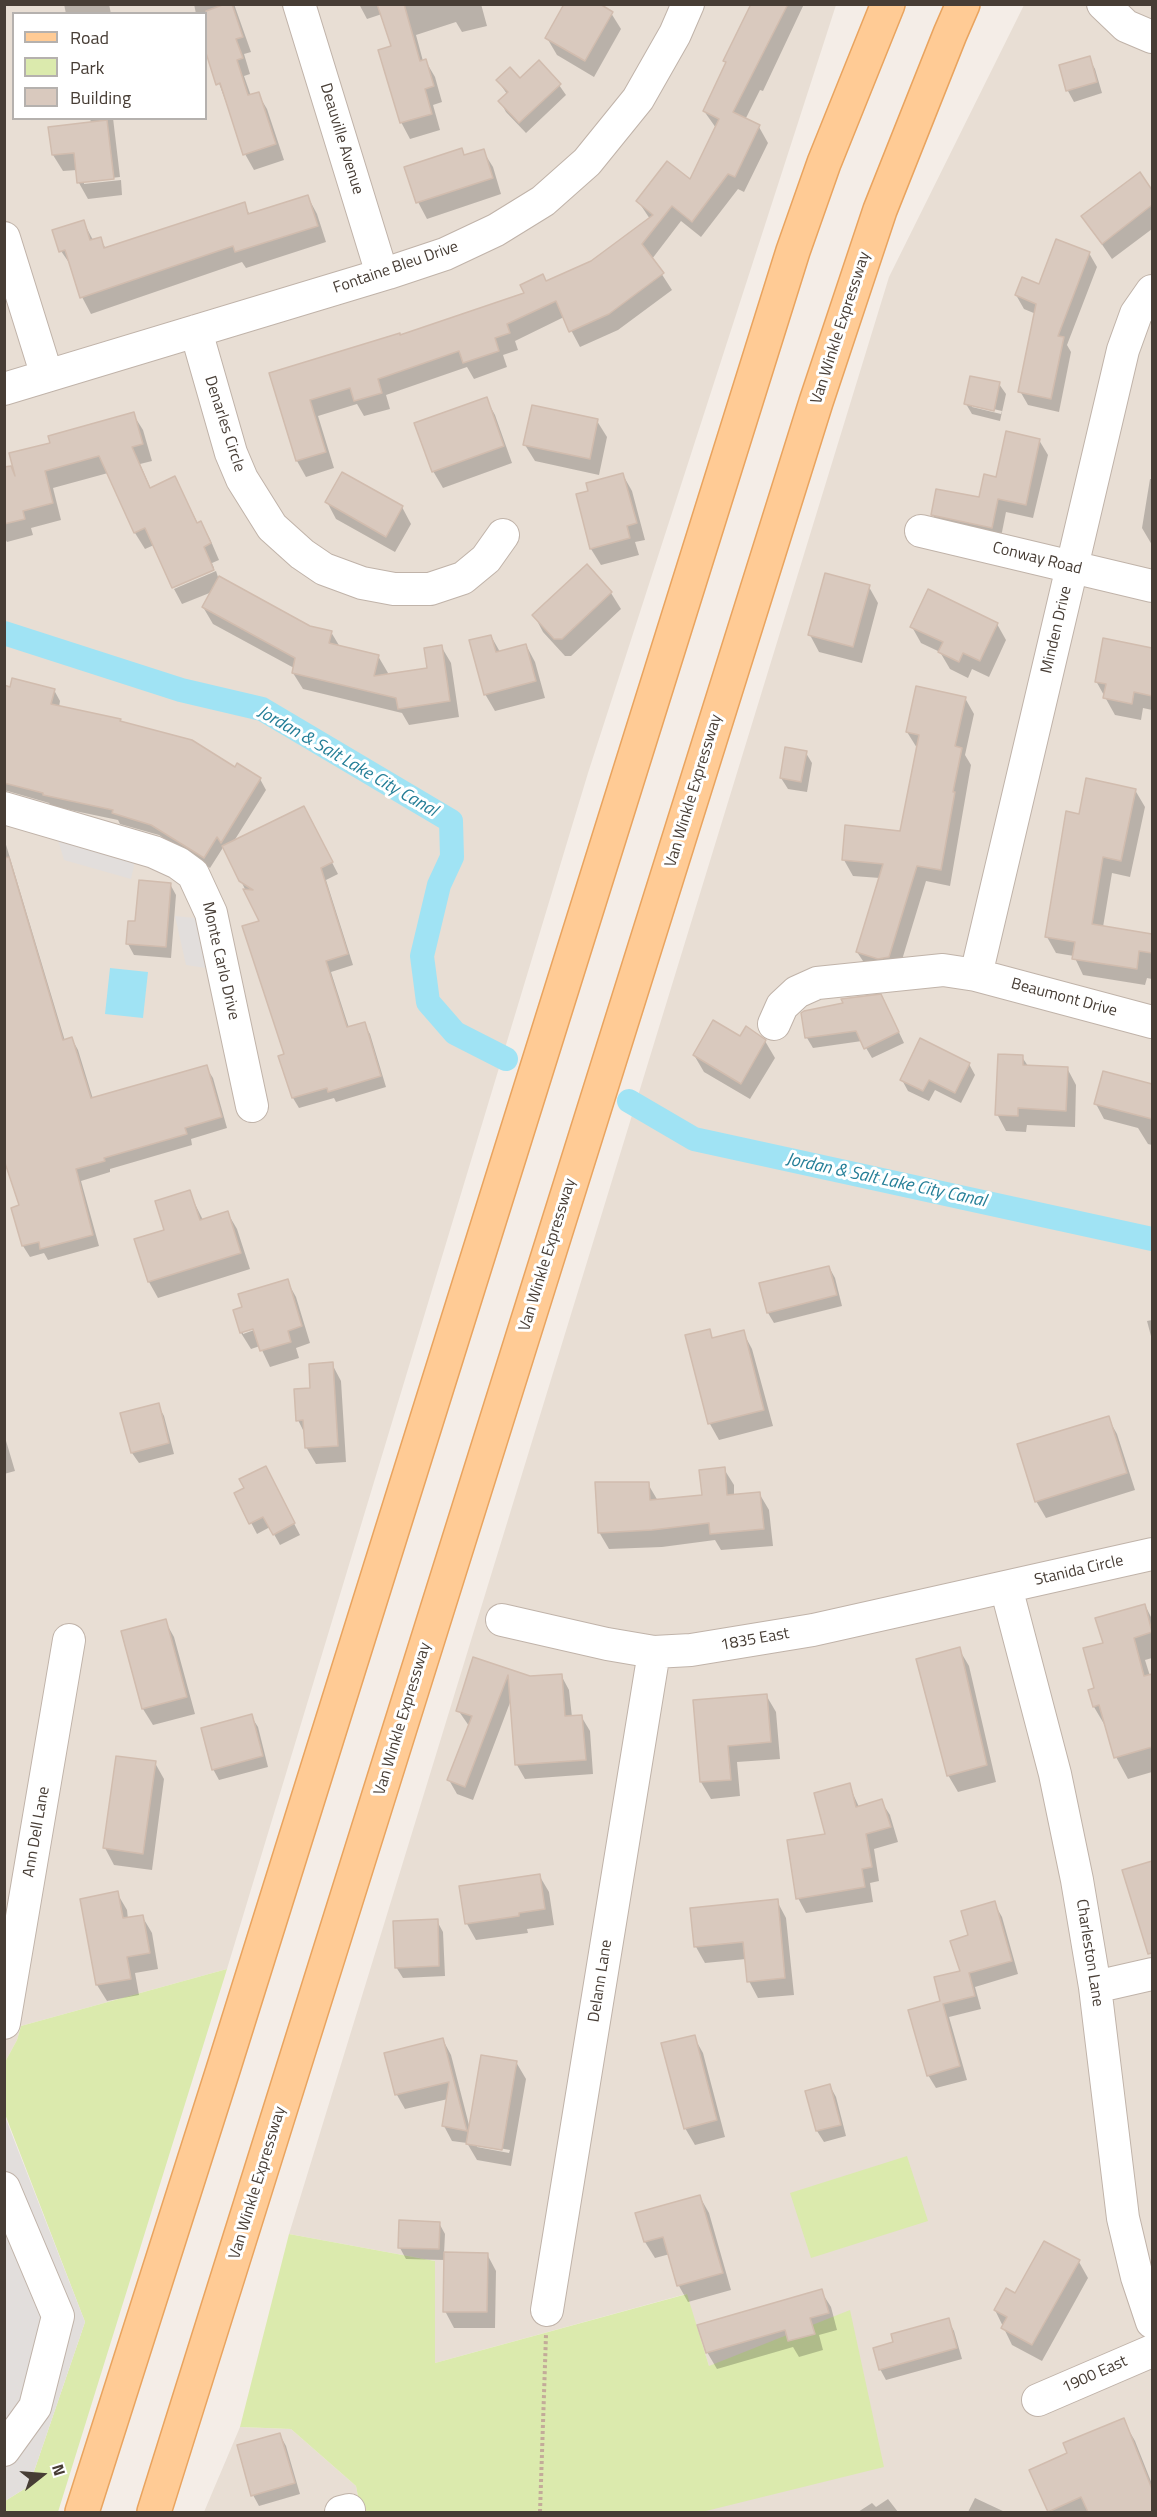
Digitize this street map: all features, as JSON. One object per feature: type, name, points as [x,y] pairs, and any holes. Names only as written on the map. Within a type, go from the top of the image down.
[{"type":"main road","points":[[82,2512],[222,2073],[793,251],[824,163],[888,4]]},
{"type":"main road","name":"Van Winkle Expressway","points":[[154,2512],[816,402],[880,210],[963,4]]},
{"type":"street","name":"Deauville Avenue","points":[[299,4],[382,274]]},
{"type":"street","name":"Fontaine Bleu Drive","points":[[4,389],[445,254],[496,230],[543,201],[587,162],[638,99],[675,34],[688,4]]},
{"type":"street","points":[[1103,4],[1125,26],[1152,37]]},
{"type":"street","points":[[4,238],[47,376]]},
{"type":"street","name":"Minden Drive","points":[[975,975],[1123,350],[1136,314],[1152,291]]},
{"type":"street","name":"Denarles Circle","points":[[196,331],[242,479],[272,527],[302,554],[324,568],[362,583],[394,589],[430,589],[463,578],[486,559],[503,535]]},
{"type":"street","name":"Conway Road","points":[[921,531],[1152,586]]},
{"type":"street","name":"Monte Carlo Drive","points":[[4,808],[154,852],[178,863],[194,874],[211,913],[252,1106]]},
{"type":"street","name":"Beaumont Drive","points":[[774,1024],[782,1006],[797,992],[817,983],[943,970],[975,975],[1152,1022]]},
{"type":"street","name":"Stanida Circle","points":[[1006,1587],[1152,1554]]},
{"type":"street","name":"1835 East","points":[[502,1620],[607,1644],[654,1652],[691,1650],[770,1638],[1006,1587]]},
{"type":"street","name":"Charleston Lane","points":[[1006,1587],[1057,1784],[1077,1880],[1095,1987],[1123,2218],[1137,2277],[1152,2322]]},
{"type":"street","name":"Ann Dell Lane","points":[[4,2023],[69,1640]]},
{"type":"street","name":"Delann Lane","points":[[547,2310],[654,1652]]},
{"type":"street","points":[[1095,1987],[1152,1974]]},
{"type":"street","points":[[4,2188],[58,2316],[35,2407],[4,2450]]},
{"type":"street","name":"1900 East","points":[[1038,2400],[1152,2351]]},
{"type":"path","points":[[540,2512],[547,2310]]},
{"type":"shaded area","points":[[5,5],[836,5],[588,773],[227,1969],[21,2026],[17,2040],[5,2062]]},
{"type":"shaded area","points":[[1024,5],[1152,5],[1152,2512],[695,2512],[709,2366],[686,2294],[435,2363],[435,2261],[289,2234],[889,277]]},
{"type":"shaded area","points":[[58,840],[135,861],[131,879],[64,860]]},
{"type":"shaded area","points":[[175,916],[195,918],[206,968],[186,965]]},
{"type":"shaded area","points":[[4,2114],[85,2322],[29,2486],[5,2501]]},
{"type":"shaded area","points":[[240,2427],[291,2429],[356,2486],[361,2512],[204,2512]]},
{"type":"green space","points":[[227,1969],[58,2512],[5,2512],[5,2501],[29,2486],[85,2322],[5,2114],[5,2062],[17,2040],[21,2026]]},
{"type":"green space","points":[[907,2156],[928,2221],[811,2258],[790,2193]]},
{"type":"green space","points":[[289,2234],[435,2261],[435,2363],[687,2294],[709,2366],[850,2310],[884,2467],[702,2512],[361,2512],[356,2486],[291,2429],[240,2427]]},
{"type":"water","points":[[110,968],[148,972],[143,1018],[105,1014]]},
{"type":"building","points":[[225,4],[232,4],[243,37],[236,39],[243,58],[237,60],[248,95],[259,92],[276,144],[243,155],[220,83],[216,85],[207,56],[206,11]]},
{"type":"building","points":[[377,4],[404,4],[420,61],[426,59],[434,86],[425,89],[432,114],[400,123],[378,50],[391,46]]},
{"type":"building","points":[[564,4],[600,4],[613,12],[585,61],[545,38]]},
{"type":"building","points":[[751,4],[788,4],[733,112],[760,125],[735,177],[728,174],[692,222],[672,206],[642,244],[664,273],[609,314],[569,332],[556,301],[507,324],[510,333],[495,338],[499,351],[463,363],[459,351],[378,379],[382,393],[354,401],[350,388],[310,400],[326,452],[296,461],[269,373],[400,333],[400,335],[524,293],[520,285],[543,274],[546,281],[591,261],[653,215],[636,201],[667,161],[690,179],[719,119],[703,111],[726,62],[723,61]]},
{"type":"building","points":[[1090,56],[1097,82],[1066,91],[1059,65]]},
{"type":"building","points":[[539,60],[561,84],[519,123],[498,101],[508,92],[496,80],[510,67],[520,78]]},
{"type":"building","points":[[107,120],[114,179],[77,183],[74,153],[52,155],[48,127]]},
{"type":"building","points":[[462,148],[464,155],[484,149],[493,178],[416,203],[404,167]]},
{"type":"building","points":[[1140,172],[1152,190],[1152,205],[1102,244],[1081,216]]},
{"type":"building","points":[[308,195],[318,226],[235,252],[233,246],[80,298],[65,250],[59,252],[52,230],[84,220],[90,240],[101,237],[104,248],[245,202],[248,214]]},
{"type":"building","points":[[1056,239],[1090,252],[1058,336],[1064,337],[1051,399],[1018,392],[1036,304],[1015,295],[1022,277],[1039,284]]},
{"type":"building","points":[[970,376],[1000,382],[994,411],[964,404]]},
{"type":"building","points":[[487,397],[504,446],[432,472],[414,423]]},
{"type":"building","points":[[532,405],[598,419],[590,459],[523,445]]},
{"type":"building","points":[[134,412],[143,444],[132,447],[150,488],[175,476],[197,523],[201,521],[211,543],[204,547],[214,570],[172,588],[145,528],[134,533],[99,456],[45,471],[53,503],[23,511],[25,519],[4,524],[4,467],[11,466],[15,476],[9,453],[50,443],[48,436]]},
{"type":"building","points":[[1006,431],[1040,439],[1026,505],[998,499],[992,528],[931,515],[936,489],[979,497],[984,474],[996,477]]},
{"type":"building","points":[[342,472],[403,506],[386,537],[325,502]]},
{"type":"building","points":[[623,473],[637,523],[627,526],[630,538],[590,549],[576,494],[588,491],[586,483]]},
{"type":"building","points":[[587,564],[612,592],[562,639],[554,639],[532,615]]},
{"type":"building","points":[[825,573],[870,585],[853,647],[808,635]]},
{"type":"building","points":[[219,576],[310,626],[332,631],[329,643],[379,655],[374,676],[427,668],[424,648],[442,645],[450,701],[398,709],[396,698],[292,673],[295,658],[202,607]]},
{"type":"building","points":[[928,589],[998,623],[980,661],[963,653],[959,662],[938,652],[943,642],[910,627]]},
{"type":"building","points":[[491,635],[496,652],[526,644],[536,681],[484,695],[469,640]]},
{"type":"building","points":[[1103,638],[1152,648],[1152,696],[1134,692],[1132,704],[1103,698],[1106,684],[1095,682]]},
{"type":"building","points":[[12,678],[55,689],[51,704],[121,719],[120,721],[192,740],[235,767],[237,763],[261,778],[221,843],[217,837],[204,858],[151,825],[112,813],[113,810],[43,795],[43,793],[4,783],[4,685],[10,687]]},
{"type":"building","points":[[916,686],[966,697],[955,746],[962,748],[941,870],[917,866],[889,957],[878,959],[856,952],[883,864],[842,860],[845,825],[900,831],[919,735],[906,732]]},
{"type":"building","points":[[785,747],[807,751],[801,782],[780,778]]},
{"type":"building","points":[[1086,778],[1136,789],[1121,861],[1103,857],[1092,924],[1152,934],[1152,953],[1139,951],[1137,969],[1072,959],[1075,942],[1045,937],[1066,811],[1079,814]]},
{"type":"building","points":[[304,806],[333,862],[321,868],[348,954],[326,961],[347,1027],[365,1022],[381,1076],[328,1092],[327,1088],[292,1098],[278,1056],[284,1054],[242,926],[259,921],[243,889],[253,890],[239,881],[222,846]]},
{"type":"building","points":[[9,857],[63,1040],[72,1037],[91,1098],[207,1065],[222,1117],[185,1128],[187,1134],[104,1158],[105,1161],[76,1169],[93,1235],[40,1249],[39,1242],[22,1246],[11,1208],[19,1205],[4,1160],[4,858]]},
{"type":"building","points":[[139,880],[171,883],[166,947],[126,944],[128,921],[135,921]]},
{"type":"building","points":[[881,994],[899,1032],[864,1049],[856,1031],[805,1038],[801,1013],[804,1011],[843,1003],[841,999]]},
{"type":"building","points":[[713,1020],[740,1036],[746,1026],[766,1040],[741,1084],[693,1055]]},
{"type":"building","points":[[920,1038],[970,1063],[955,1093],[929,1080],[923,1091],[900,1080]]},
{"type":"building","points":[[998,1054],[1023,1055],[1023,1065],[1068,1067],[1066,1111],[1018,1108],[1018,1116],[995,1115]]},
{"type":"building","points":[[1103,1071],[1152,1084],[1152,1119],[1094,1104]]},
{"type":"building","points":[[190,1190],[200,1220],[228,1211],[241,1253],[148,1282],[134,1239],[164,1230],[155,1201]]},
{"type":"building","points":[[829,1266],[837,1295],[767,1313],[759,1283]]},
{"type":"building","points":[[288,1279],[302,1326],[288,1331],[291,1342],[260,1351],[253,1329],[240,1333],[233,1310],[242,1307],[238,1294]]},
{"type":"building","points":[[710,1329],[712,1338],[744,1330],[764,1410],[708,1424],[685,1335]]},
{"type":"building","points":[[333,1362],[338,1446],[305,1448],[303,1420],[296,1421],[294,1389],[310,1388],[309,1364]]},
{"type":"building","points":[[159,1403],[169,1443],[131,1453],[120,1413]]},
{"type":"building","points":[[1109,1416],[1127,1473],[1035,1502],[1017,1444]]},
{"type":"building","points":[[266,1466],[295,1523],[273,1535],[263,1517],[249,1524],[234,1493],[244,1488],[239,1479]]},
{"type":"building","points":[[725,1467],[727,1495],[760,1492],[764,1529],[710,1534],[709,1523],[652,1530],[598,1533],[595,1482],[649,1482],[650,1500],[702,1495],[699,1470]]},
{"type":"building","points":[[1145,1604],[1152,1632],[1134,1638],[1144,1676],[1152,1674],[1152,1747],[1114,1758],[1099,1705],[1093,1707],[1088,1690],[1094,1688],[1083,1648],[1103,1643],[1095,1618]]},
{"type":"building","points":[[166,1619],[187,1697],[142,1709],[121,1631]]},
{"type":"building","points":[[960,1647],[987,1765],[947,1776],[916,1659]]},
{"type":"building","points":[[473,1657],[530,1676],[562,1674],[565,1716],[582,1715],[586,1760],[515,1765],[508,1675],[465,1787],[447,1780],[472,1716],[456,1711]]},
{"type":"building","points":[[767,1694],[771,1742],[728,1746],[731,1780],[700,1782],[693,1700]]},
{"type":"building","points":[[252,1714],[263,1756],[212,1770],[201,1728]]},
{"type":"building","points":[[116,1756],[156,1761],[143,1854],[103,1848]]},
{"type":"building","points":[[850,1783],[856,1807],[882,1799],[891,1827],[866,1834],[872,1867],[862,1869],[865,1887],[796,1899],[787,1840],[825,1834],[814,1793]]},
{"type":"building","points":[[1152,1861],[1152,1953],[1148,1954],[1122,1870]]},
{"type":"building","points":[[540,1874],[545,1909],[519,1913],[519,1916],[465,1924],[459,1886]]},
{"type":"building","points":[[118,1891],[123,1918],[143,1915],[150,1953],[127,1957],[131,1979],[96,1985],[80,1899]]},
{"type":"building","points":[[778,1899],[785,1978],[747,1982],[743,1942],[694,1947],[690,1908]]},
{"type":"building","points":[[995,1901],[1012,1961],[969,1973],[975,1996],[943,2004],[960,2066],[927,2076],[908,2010],[940,2001],[934,1977],[960,1971],[950,1941],[968,1935],[961,1911]]},
{"type":"building","points":[[438,1919],[439,1966],[395,1968],[393,1921]]},
{"type":"building","points":[[695,2035],[717,2120],[684,2129],[661,2043]]},
{"type":"building","points":[[443,2038],[467,2131],[442,2126],[449,2082],[395,2095],[384,2053]]},
{"type":"building","points":[[481,2055],[517,2061],[502,2150],[466,2144]]},
{"type":"building","points":[[830,2084],[841,2125],[816,2131],[805,2091]]},
{"type":"building","points":[[700,2195],[723,2273],[677,2286],[663,2237],[644,2242],[635,2213]]},
{"type":"building","points":[[399,2220],[440,2222],[439,2249],[398,2248]]},
{"type":"building","points":[[1044,2241],[1080,2260],[1032,2345],[1001,2328],[1007,2317],[994,2310],[1006,2288],[1015,2293]]},
{"type":"building","points":[[444,2252],[488,2253],[487,2312],[443,2312]]},
{"type":"building","points":[[822,2289],[829,2313],[810,2318],[815,2334],[788,2341],[785,2330],[706,2353],[697,2325]]},
{"type":"building","points":[[949,2318],[957,2348],[879,2370],[873,2348],[893,2342],[891,2334]]},
{"type":"building","points":[[1124,2418],[1152,2489],[1152,2512],[1088,2512],[1081,2497],[1048,2512],[1029,2470],[1067,2453],[1063,2443]]},
{"type":"building","points":[[280,2433],[295,2483],[251,2496],[237,2445]]},
{"type":"waterway","name":"Jordan & Salt Lake City Canal","points":[[4,633],[181,690],[262,709],[451,821],[452,857],[439,885],[422,956],[428,1002],[455,1033],[506,1059]]},
{"type":"waterway","name":"Jordan & Salt Lake City Canal","points":[[629,1101],[694,1139],[1152,1239]]}]
